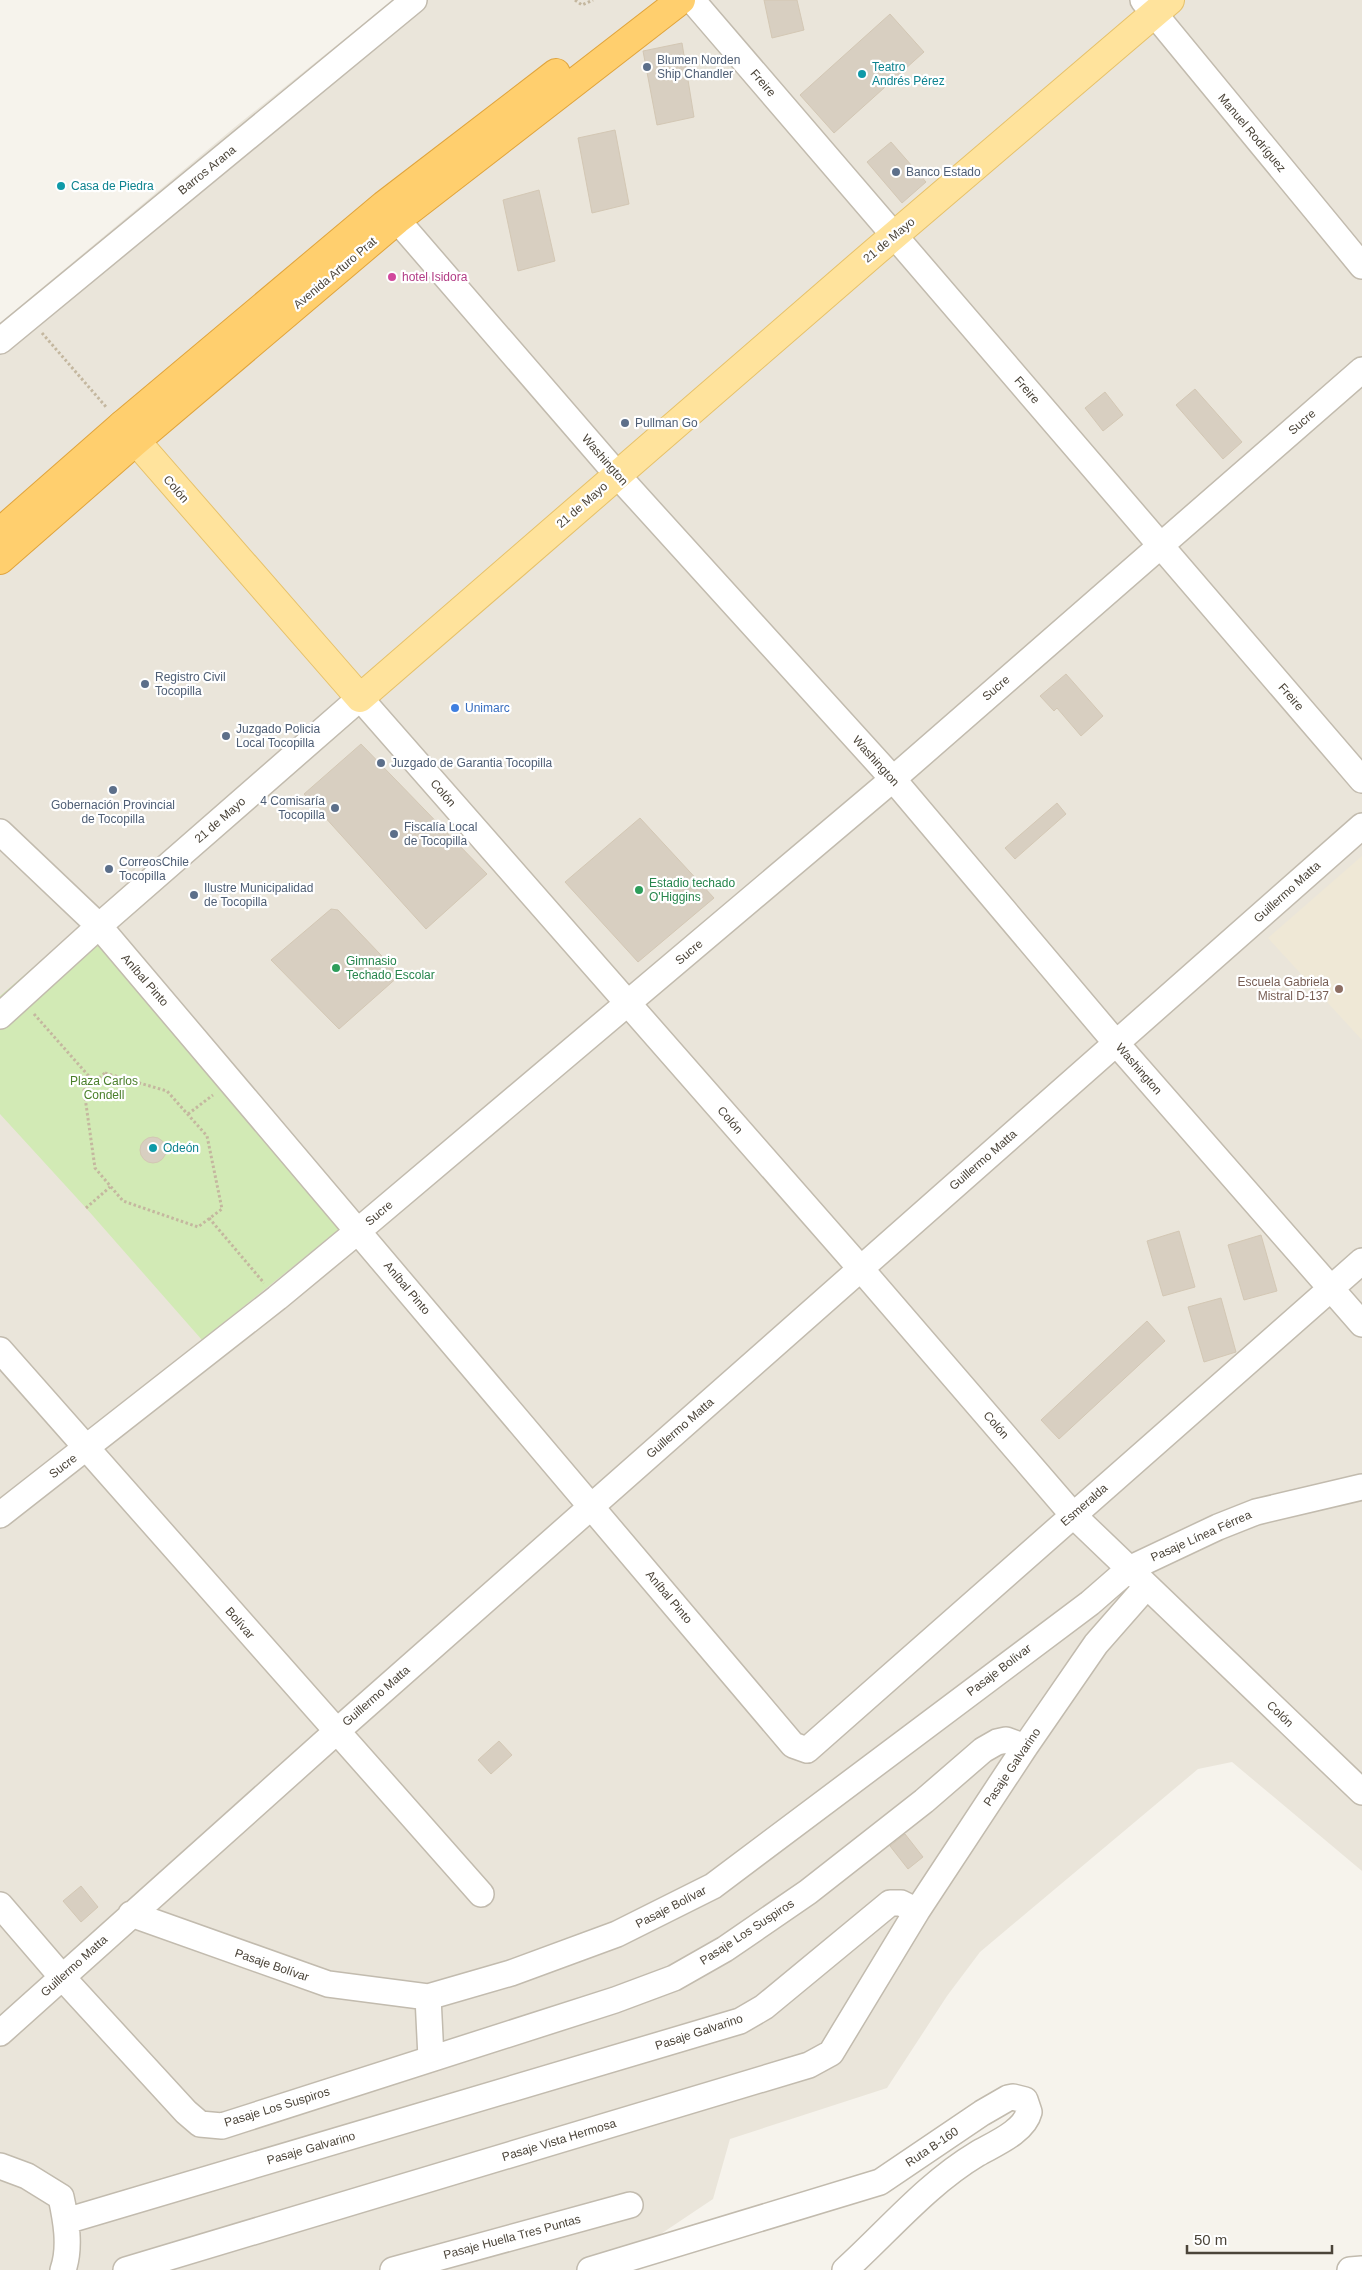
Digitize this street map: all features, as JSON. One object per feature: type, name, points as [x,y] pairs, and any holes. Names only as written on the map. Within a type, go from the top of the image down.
[{"type":"highway","name":"Avenida Arturo Prat","points":[[0,532],[129,434],[390,212],[652,0]]},
{"type":"highway","name":"Avenida Arturo Prat","points":[[390,212],[681,0]]},
{"type":"highway","name":"Avenida Arturo Prat","points":[[0,560],[129,434]]},
{"type":"main road","name":"21 de Mayo","points":[[360,698],[1156,5]]},
{"type":"main road","name":"Colón","points":[[129,434],[360,698]]},
{"type":"street","name":"Barros Arana","points":[[0,341],[414,0]]},
{"type":"street","name":"Freire","points":[[692,0],[1362,780]]},
{"type":"street","name":"Manuel Rodríguez","points":[[1156,5],[1362,266]]},
{"type":"street","name":"Washington","points":[[390,212],[617,474],[892,779],[1116,1043],[1362,1324]]},
{"type":"street","name":"Sucre","points":[[0,1515],[277,1298],[358,1231],[892,779],[1362,370]]},
{"type":"street","name":"21 de Mayo","points":[[0,1016],[99,926],[360,698]]},
{"type":"street","name":"Colón","points":[[360,698],[861,1268],[1073,1515],[1362,1792]]},
{"type":"street","name":"Guillermo Matta","points":[[0,2033],[131,1914],[592,1505],[1362,826]]},
{"type":"street","name":"Aníbal Pinto","points":[[0,832],[99,926],[592,1505],[793,1745],[807,1750]]},
{"type":"street","name":"Esmeralda","points":[[807,1750],[1362,1261]]},
{"type":"street","name":"Bolívar","points":[[0,1350],[480,1894]]},
{"type":"street","name":"Pasaje Línea Férrea","points":[[1128,1569],[1256,1512],[1362,1487]]},
{"type":"street","name":"Pasaje Bolívar","points":[[131,1914],[328,1984],[428,1997],[511,1973],[617,1934],[713,1886],[1090,1602],[1128,1569]]},
{"type":"street","name":"Pasaje Galvarino","points":[[66,2221],[740,2021],[764,2007],[890,1903],[901,1903],[917,1911],[1025,1747],[1096,1644],[1146,1586]]},
{"type":"street","points":[[1090,1602],[1115,1622]]},
{"type":"street","name":"Pasaje Los Suspiros","points":[[0,1905],[62,1977],[186,2112],[200,2124],[222,2126],[615,2000],[674,1978],[725,1949],[808,1892],[924,1801],[983,1750],[997,1742],[1006,1740],[1025,1747]]},
{"type":"street","name":"Pasaje Vista Hermosa","points":[[126,2270],[809,2065],[831,2053],[917,1911]]},
{"type":"street","points":[[428,1997],[431,2058]]},
{"type":"street","name":"Ruta B-160","points":[[590,2270],[880,2182],[999,2103],[1013,2097],[1025,2100],[1029,2112],[1024,2123],[1006,2137],[960,2164],[939,2181],[844,2270]]},
{"type":"street","points":[[0,2166],[27,2176],[60,2197],[66,2221],[66,2260],[63,2270]]},
{"type":"street","name":"Pasaje Huella Tres Puntas","points":[[393,2270],[630,2205]]},
{"type":"street","points":[[1350,2270],[1362,2269]]},
{"type":"path","points":[[575,0],[582,5],[593,0]]},
{"type":"path","points":[[29,317],[129,434]]},
{"type":"path","points":[[20,999],[94,1082]]},
{"type":"path","points":[[105,1073],[168,1091],[188,1114],[207,1136],[222,1208],[198,1228],[123,1201],[95,1168],[84,1090],[105,1073]]},
{"type":"path","points":[[188,1114],[231,1080]]},
{"type":"path","points":[[86,1208],[110,1186]]},
{"type":"path","points":[[209,1218],[277,1298]]},
{"type":"shaded area","points":[[393,0],[1362,0],[1362,1871],[1232,1762],[1198,1769],[980,1952],[947,1996],[887,2088],[730,2139],[713,2199],[607,2270],[0,2270],[0,323],[235,127]]},
{"type":"shaded area","name":"Escuela Gabriela Mistral D-137","points":[[1362,856],[1362,1040],[1268,938]]},
{"type":"green space","name":"Plaza Carlos Condell","points":[[86,922],[347,1223],[202,1340],[0,1114],[0,996]]},
{"type":"building","points":[[764,0],[797,0],[804,30],[772,38]]},
{"type":"building","name":"Teatro Andrés Pérez","points":[[890,14],[924,52],[834,133],[800,95]]},
{"type":"building","points":[[682,43],[694,117],[657,125],[643,51]]},
{"type":"building","points":[[615,130],[629,204],[592,213],[578,138]]},
{"type":"building","name":"Banco Estado","points":[[891,142],[926,182],[902,203],[867,162]]},
{"type":"building","points":[[539,190],[555,261],[518,271],[503,200]]},
{"type":"building","points":[[1195,389],[1242,442],[1223,459],[1176,405]]},
{"type":"building","points":[[1105,392],[1123,415],[1103,431],[1085,408]]},
{"type":"building","points":[[1066,674],[1103,716],[1081,736],[1057,708],[1054,711],[1040,696]]},
{"type":"building","name":"Fiscalía Local de Tocopilla","points":[[361,744],[487,874],[426,929],[304,794]]},
{"type":"building","points":[[1057,803],[1066,814],[1015,859],[1005,848]]},
{"type":"building","name":"Estadio techado O'Higgins","points":[[640,818],[714,898],[638,962],[565,882]]},
{"type":"building","name":"Gimnasio Techado Escolar","points":[[331,909],[338,910],[400,975],[339,1029],[271,960]]},
{"type":"building","name":"Odeón","points":[[153,1137],[162,1141],[166,1150],[162,1159],[153,1163],[144,1159],[140,1150],[144,1141]]},
{"type":"building","points":[[1179,1231],[1195,1287],[1163,1296],[1147,1241]]},
{"type":"building","points":[[1261,1235],[1277,1291],[1244,1300],[1228,1245]]},
{"type":"building","points":[[1221,1298],[1236,1352],[1204,1362],[1188,1307]]},
{"type":"building","points":[[1147,1321],[1165,1341],[1059,1439],[1041,1420]]},
{"type":"building","points":[[499,1741],[512,1755],[491,1774],[478,1760]]},
{"type":"building","points":[[905,1834],[923,1857],[908,1869],[890,1846]]},
{"type":"building","points":[[81,1886],[98,1907],[81,1922],[63,1901]]},
{"type":"place","name":"Blumen Norden Ship Chandler","points":[[647,67]]},
{"type":"place","name":"Teatro Andrés Pérez","points":[[862,74]]},
{"type":"place","name":"Banco Estado","points":[[896,172]]},
{"type":"place","name":"Casa de Piedra","points":[[61,186]]},
{"type":"place","name":"hotel Isidora","points":[[392,277]]},
{"type":"place","name":"Pullman Go","points":[[625,423]]},
{"type":"place","name":"Registro Civil Tocopilla","points":[[145,684]]},
{"type":"place","name":"Unimarc","points":[[455,708]]},
{"type":"place","name":"Juzgado Policia Local Tocopilla","points":[[226,736]]},
{"type":"place","name":"Juzgado de Garantia Tocopilla","points":[[381,763]]},
{"type":"place","name":"Gobernación Provincial de Tocopilla","points":[[113,790]]},
{"type":"place","name":"4 Comisaría Tocopilla","points":[[335,808]]},
{"type":"place","name":"Fiscalía Local de Tocopilla","points":[[394,834]]},
{"type":"place","name":"CorreosChile Tocopilla","points":[[109,869]]},
{"type":"place","name":"Estadio techado O'Higgins","points":[[639,890]]},
{"type":"place","name":"Ilustre Municipalidad de Tocopilla","points":[[194,895]]},
{"type":"place","name":"Gimnasio Techado Escolar","points":[[336,968]]},
{"type":"place","name":"Escuela Gabriela Mistral D-137","points":[[1339,989]]},
{"type":"place","name":"Odeón","points":[[153,1148]]}]
